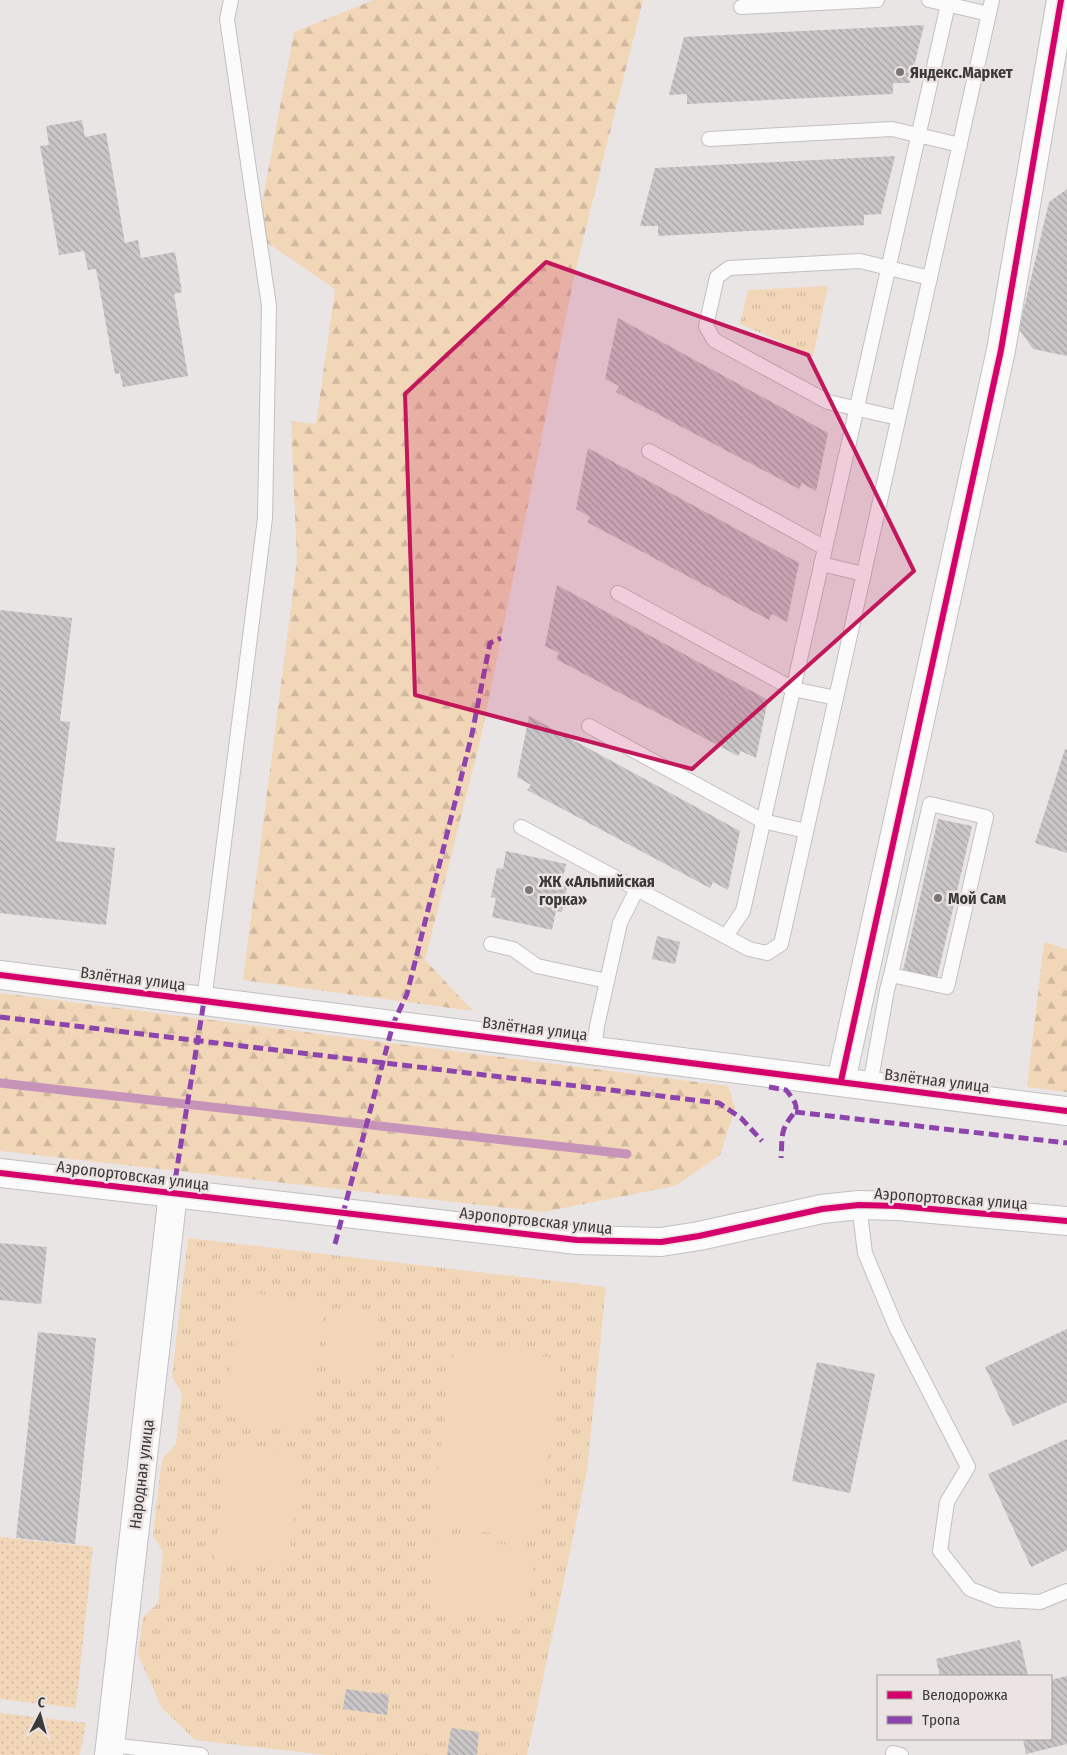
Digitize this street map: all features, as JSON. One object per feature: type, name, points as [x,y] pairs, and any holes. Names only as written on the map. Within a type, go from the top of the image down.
[{"type":"street","points":[[841,1081],[1001,350],[1061,0]]},
{"type":"street","name":"Взлётная улица","points":[[0,975],[1067,1110]]},
{"type":"street","name":"Аэропортовская улица","points":[[0,1173],[577,1240],[661,1242],[699,1236],[822,1209],[859,1205],[898,1206],[1067,1221]]},
{"type":"street","name":"Народная улица","points":[[109,1750],[173,1193]]},
{"type":"lane","points":[[204,1001],[265,518],[269,306],[227,19],[231,0]]},
{"type":"lane","points":[[741,7],[877,0]]},
{"type":"lane","points":[[929,0],[949,2],[989,14]]},
{"type":"lane","points":[[521,827],[749,949],[767,953],[781,944],[992,0]]},
{"type":"lane","points":[[726,936],[743,912],[949,2]]},
{"type":"lane","points":[[709,139],[892,129],[960,145]]},
{"type":"lane","points":[[898,418],[828,402],[714,340],[706,326],[715,286],[717,278],[729,268],[860,261],[930,278]]},
{"type":"lane","points":[[649,451],[825,548]]},
{"type":"lane","points":[[822,564],[864,574]]},
{"type":"lane","points":[[618,593],[793,689],[836,698]]},
{"type":"lane","points":[[589,726],[763,821],[806,831]]},
{"type":"lane","points":[[870,1085],[891,975],[930,804],[986,816],[947,988],[891,975]]},
{"type":"lane","points":[[594,1050],[597,1026],[620,923],[637,890]]},
{"type":"lane","points":[[491,944],[514,949],[537,966],[607,981]]},
{"type":"lane","points":[[859,1205],[865,1253],[889,1311],[968,1467],[947,1502],[940,1551],[970,1589],[998,1600],[1040,1602],[1067,1590]]},
{"type":"lane","points":[[109,1750],[201,1755]]},
{"type":"highlighted area","points":[[546,262],[808,355],[914,571],[692,769],[415,695],[405,394]]},
{"type":"green space","points":[[374,0],[643,0],[575,272],[481,737],[425,960],[473,1011],[243,980],[297,560],[291,421],[316,424],[335,289],[256,235],[294,32]]},
{"type":"green space","points":[[828,286],[813,356],[740,324],[748,290]]},
{"type":"green space","points":[[1044,942],[1067,949],[1067,1092],[1027,1087]]},
{"type":"green space","points":[[0,993],[728,1086],[735,1108],[720,1155],[675,1186],[543,1212],[0,1151]]},
{"type":"green space","points":[[188,1238],[606,1287],[587,1471],[527,1755],[328,1755],[195,1740],[162,1708],[138,1655],[143,1617],[158,1603],[163,1552],[153,1535],[162,1459],[176,1444],[182,1394],[172,1376]]},
{"type":"green space","points":[[243,1291],[326,1304],[307,1429],[223,1416]]},
{"type":"green space","points":[[335,1308],[379,1315],[369,1375],[325,1368]]},
{"type":"green space","points":[[455,1344],[561,1359],[536,1539],[430,1525]]},
{"type":"green space","points":[[230,1448],[303,1458],[287,1569],[214,1559]]},
{"type":"green space","points":[[0,1537],[93,1547],[76,1708],[0,1699]]},
{"type":"green space","points":[[438,1537],[535,1548],[527,1621],[430,1610]]},
{"type":"green space","points":[[0,1713],[86,1723],[80,1755],[0,1755]]},
{"type":"building","points":[[924,25],[910,83],[893,83],[893,94],[687,104],[687,94],[669,95],[684,37]]},
{"type":"building","points":[[82,120],[85,137],[106,133],[125,243],[138,240],[141,258],[175,252],[182,292],[174,294],[188,376],[123,387],[120,373],[115,374],[96,269],[88,270],[84,251],[59,255],[40,146],[49,145],[46,126]]},
{"type":"building","points":[[895,156],[881,214],[864,215],[864,225],[658,236],[658,226],[640,226],[655,168]]},
{"type":"building","points":[[1067,189],[1067,356],[1033,349],[1019,329],[1049,202]]},
{"type":"building","points":[[618,318],[828,433],[816,491],[802,483],[799,489],[616,392],[619,386],[605,379]]},
{"type":"building","points":[[588,448],[799,563],[787,622],[772,614],[769,620],[587,522],[590,517],[576,509]]},
{"type":"building","points":[[557,585],[768,700],[756,758],[741,751],[738,756],[556,659],[559,653],[545,646]]},
{"type":"building","points":[[0,610],[72,618],[60,721],[70,722],[56,841],[115,848],[106,925],[0,913]]},
{"type":"building","points":[[529,716],[740,831],[728,890],[713,882],[710,888],[527,790],[531,785],[517,777]]},
{"type":"building","points":[[1065,749],[1067,750],[1067,853],[1035,843]]},
{"type":"building","name":"Мой Сам","points":[[938,819],[972,826],[937,978],[903,970]]},
{"type":"building","name":"ЖК «Альпийская горка»","points":[[506,851],[566,864],[562,882],[568,883],[562,912],[556,911],[552,930],[492,917],[496,898],[491,897],[495,877],[497,868],[503,869]]},
{"type":"building","points":[[657,936],[680,942],[675,964],[652,959]]},
{"type":"building","points":[[0,1243],[47,1247],[41,1304],[0,1300]]},
{"type":"building","points":[[1067,1329],[1067,1402],[1013,1426],[985,1367]]},
{"type":"building","points":[[38,1332],[96,1338],[75,1544],[16,1538]]},
{"type":"building","points":[[817,1362],[875,1374],[850,1493],[792,1481]]},
{"type":"building","points":[[1067,1439],[1067,1550],[1031,1567],[988,1474]]},
{"type":"building","points":[[1020,1640],[1028,1675],[940,1675],[936,1659]]},
{"type":"building","points":[[1067,1676],[1067,1744],[1026,1754],[1023,1740],[1052,1740],[1052,1680]]},
{"type":"building","points":[[346,1689],[389,1695],[387,1715],[343,1709]]},
{"type":"building","points":[[451,1728],[479,1732],[477,1755],[447,1755]]},
{"type":"waterway","points":[[0,1083],[627,1154]]},
{"type":"marked path","points":[[335,1244],[393,1024],[407,994],[472,734],[490,643],[501,638]]},
{"type":"marked path","points":[[173,1193],[204,1001]]},
{"type":"marked path","points":[[0,1017],[719,1103],[741,1118],[762,1141]]},
{"type":"marked path","points":[[769,1087],[786,1090],[792,1097],[796,1107],[783,1132],[781,1158]]},
{"type":"marked path","points":[[795,1112],[1067,1143]]},
{"type":"cycle path","points":[[841,1081],[1001,350],[1061,0]]},
{"type":"cycle path","points":[[0,975],[1067,1111]]},
{"type":"cycle path","points":[[0,1173],[577,1240],[661,1242],[699,1236],[822,1209],[859,1205],[898,1206],[1067,1221]]},
{"type":"place","name":"Яндекс.Маркет","points":[[900,72]]},
{"type":"place","name":"ЖК «Альпийская горка»","points":[[529,890]]},
{"type":"place","name":"Мой Сам","points":[[938,898]]}]
